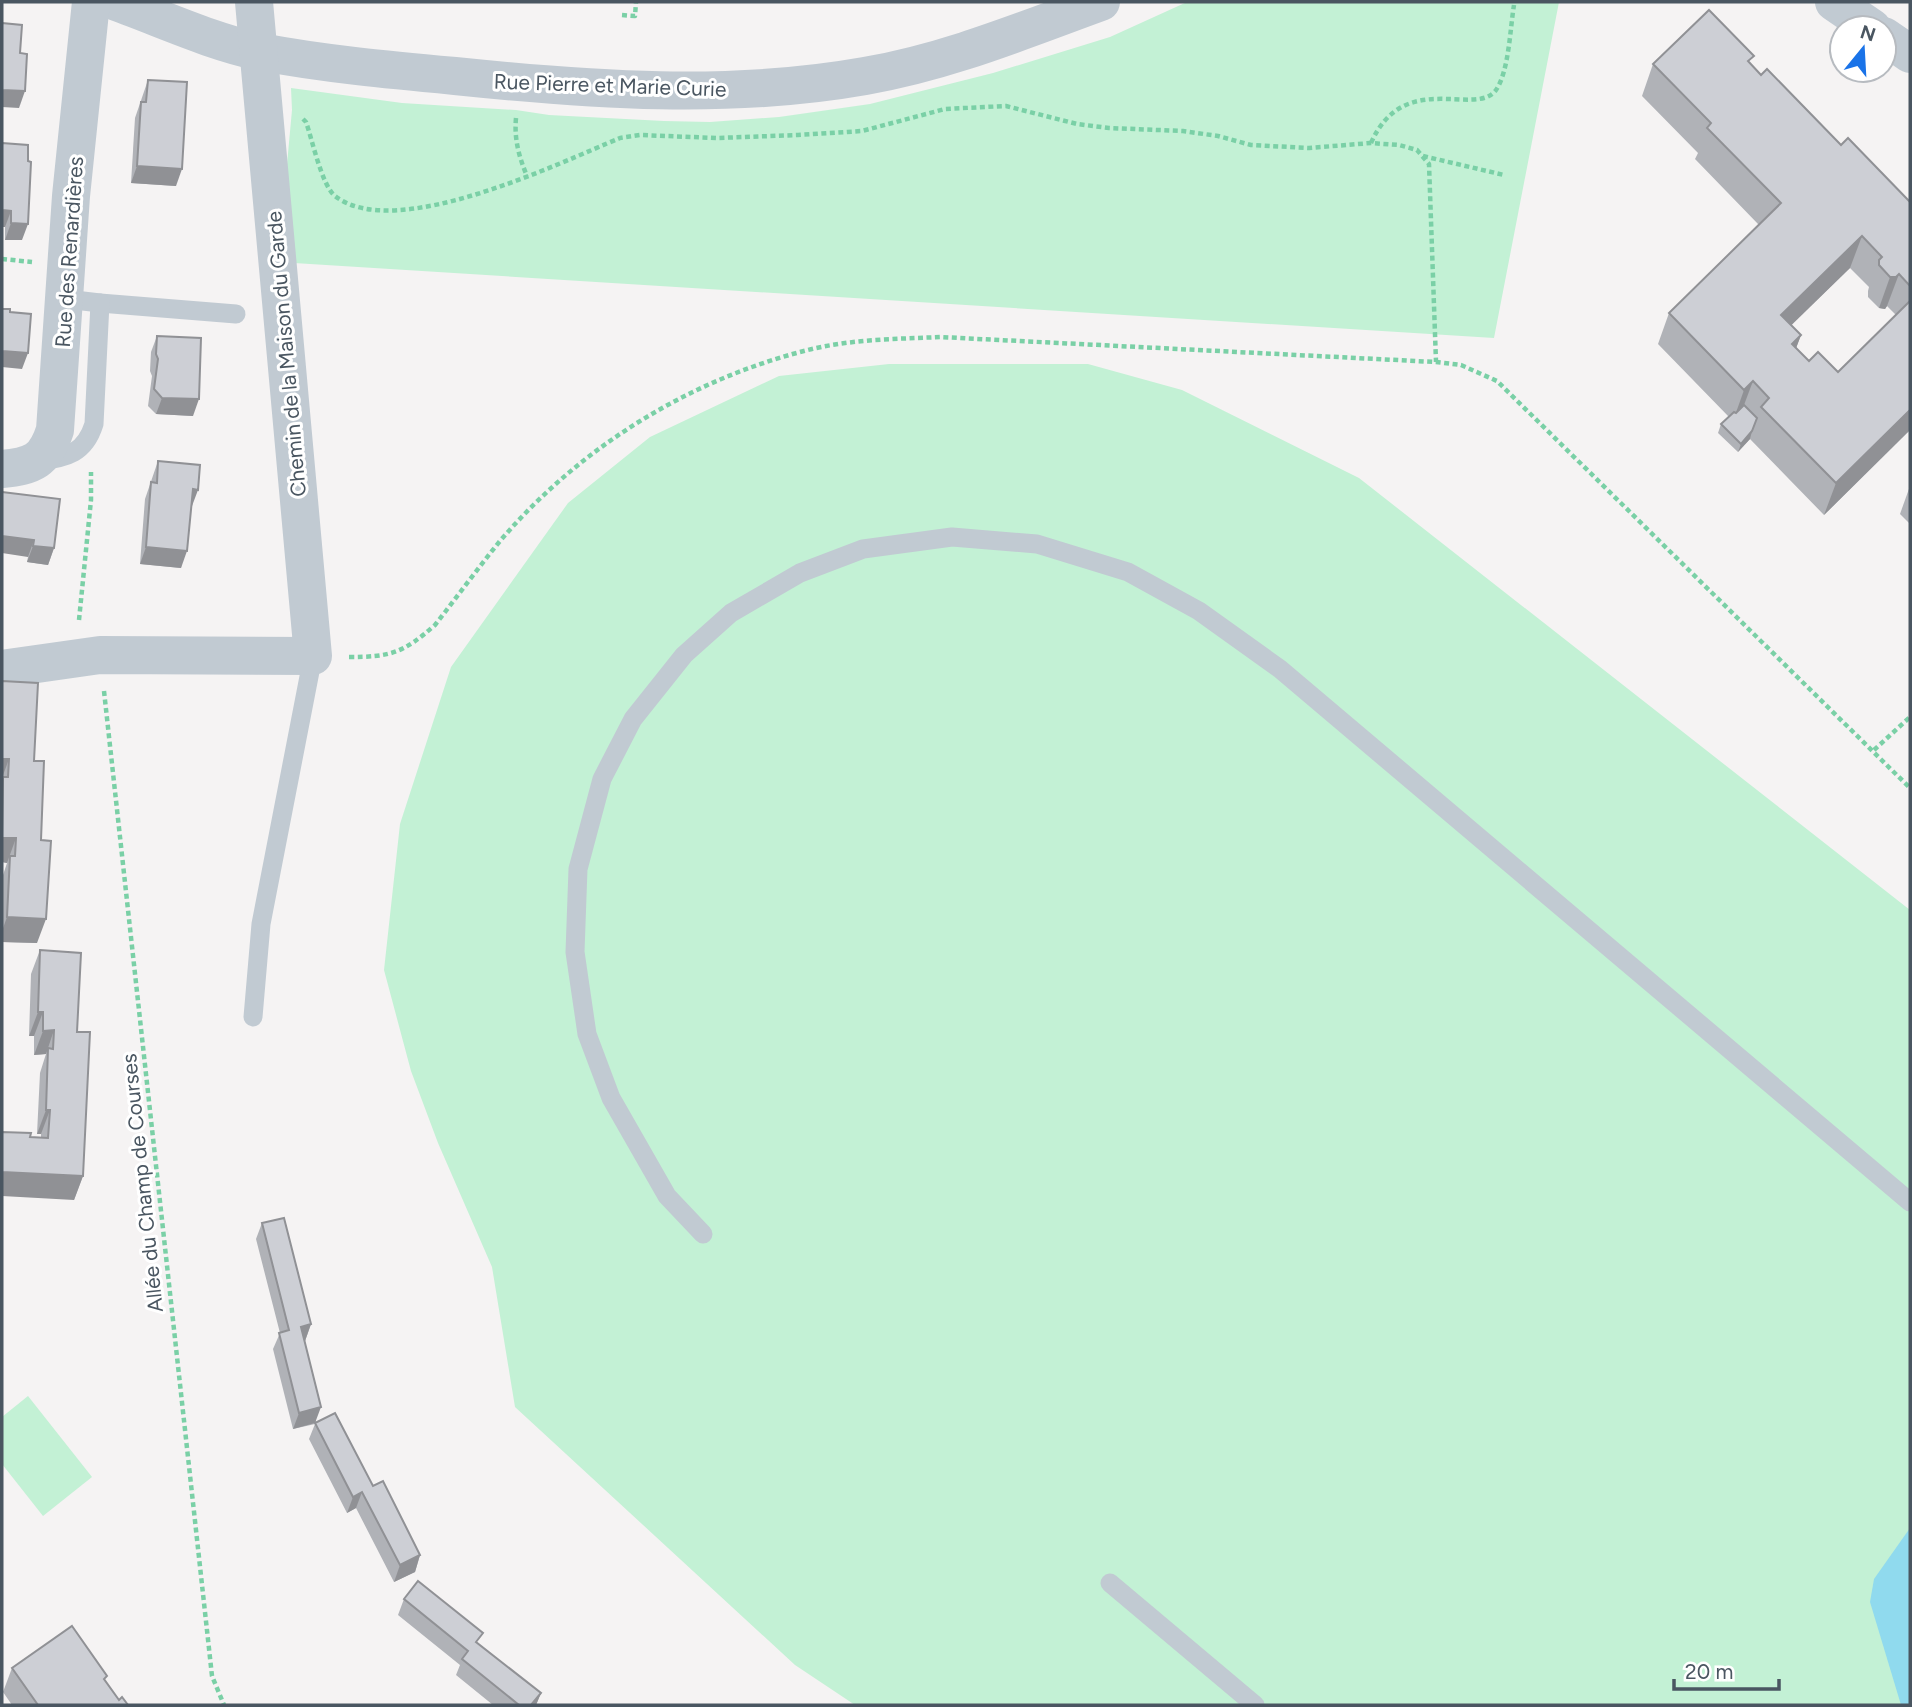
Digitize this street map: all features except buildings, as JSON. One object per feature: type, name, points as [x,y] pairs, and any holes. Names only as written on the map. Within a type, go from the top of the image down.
[{"type":"street","name":"Rue des Renardières","points":[[20,465],[50,446],[83,301],[71,196],[91,2]]},
{"type":"street","name":"Rue Pierre et Marie Curie","points":[[116,2],[223,41],[259,51],[364,67],[618,89],[763,90],[865,76],[945,59],[1101,2]]},
{"type":"street","name":"Chemin de la Maison du Garde","points":[[254,2],[313,656]]},
{"type":"street","points":[[1834,2],[1852,14]]},
{"type":"street","points":[[2,669],[89,641],[313,656]]},
{"type":"lane","points":[[20,465],[62,458],[89,440],[94,424],[83,301],[236,314]]},
{"type":"lane","points":[[703,1234],[667,1196],[611,1098],[587,1034],[575,952],[578,869],[602,779],[633,719],[684,655],[731,613],[800,573],[863,549],[952,537],[1037,544],[1128,572],[1199,611],[1280,669],[1910,1202]]},
{"type":"lane","points":[[253,1017],[261,924],[313,656]]},
{"type":"lane","points":[[1110,1583],[1255,1705]]},
{"type":"path","points":[[622,15],[635,16],[636,2]]},
{"type":"path","points":[[1371,143],[1379,125],[1393,112],[1411,102],[1436,98],[1479,99],[1494,93],[1502,79],[1514,5]]},
{"type":"path","points":[[518,82],[515,131],[518,154],[527,176]]},
{"type":"path","points":[[264,105],[292,110],[306,122],[327,184],[334,195],[349,204],[380,211],[428,207],[490,192],[620,138],[640,135],[717,138],[862,131],[945,109],[1006,106],[1077,124],[1183,131],[1218,136],[1251,145],[1309,148],[1371,143],[1399,145],[1417,150],[1429,164],[1436,362]]},
{"type":"path","points":[[1422,156],[1504,175]]},
{"type":"path","points":[[313,656],[380,657],[411,645],[435,625],[501,540],[549,491],[577,465],[618,434],[720,378],[814,348],[868,340],[940,337],[1436,362],[1461,365],[1497,382],[1910,788]]},
{"type":"path","name":"Allée du Champ de Courses","points":[[89,440],[89,641],[212,1676],[224,1705]]},
{"type":"path","points":[[1874,750],[1910,717]]},
{"type":"green space","points":[[1187,2],[1559,2],[1494,338],[278,262],[292,110],[291,88],[402,103],[516,110],[549,115],[710,122],[779,117],[870,104],[993,73],[1110,37]]},
{"type":"green space","points":[[889,364],[1088,364],[1182,390],[1359,478],[1910,910],[1910,1705],[855,1705],[795,1665],[515,1407],[492,1267],[438,1143],[411,1071],[384,970],[400,824],[451,667],[568,503],[650,437],[779,376]]},
{"type":"green space","points":[[28,1396],[92,1477],[43,1516],[2,1464],[2,1417]]},
{"type":"water","points":[[1910,1528],[1910,1705],[1901,1705],[1870,1602],[1874,1579]]}]
